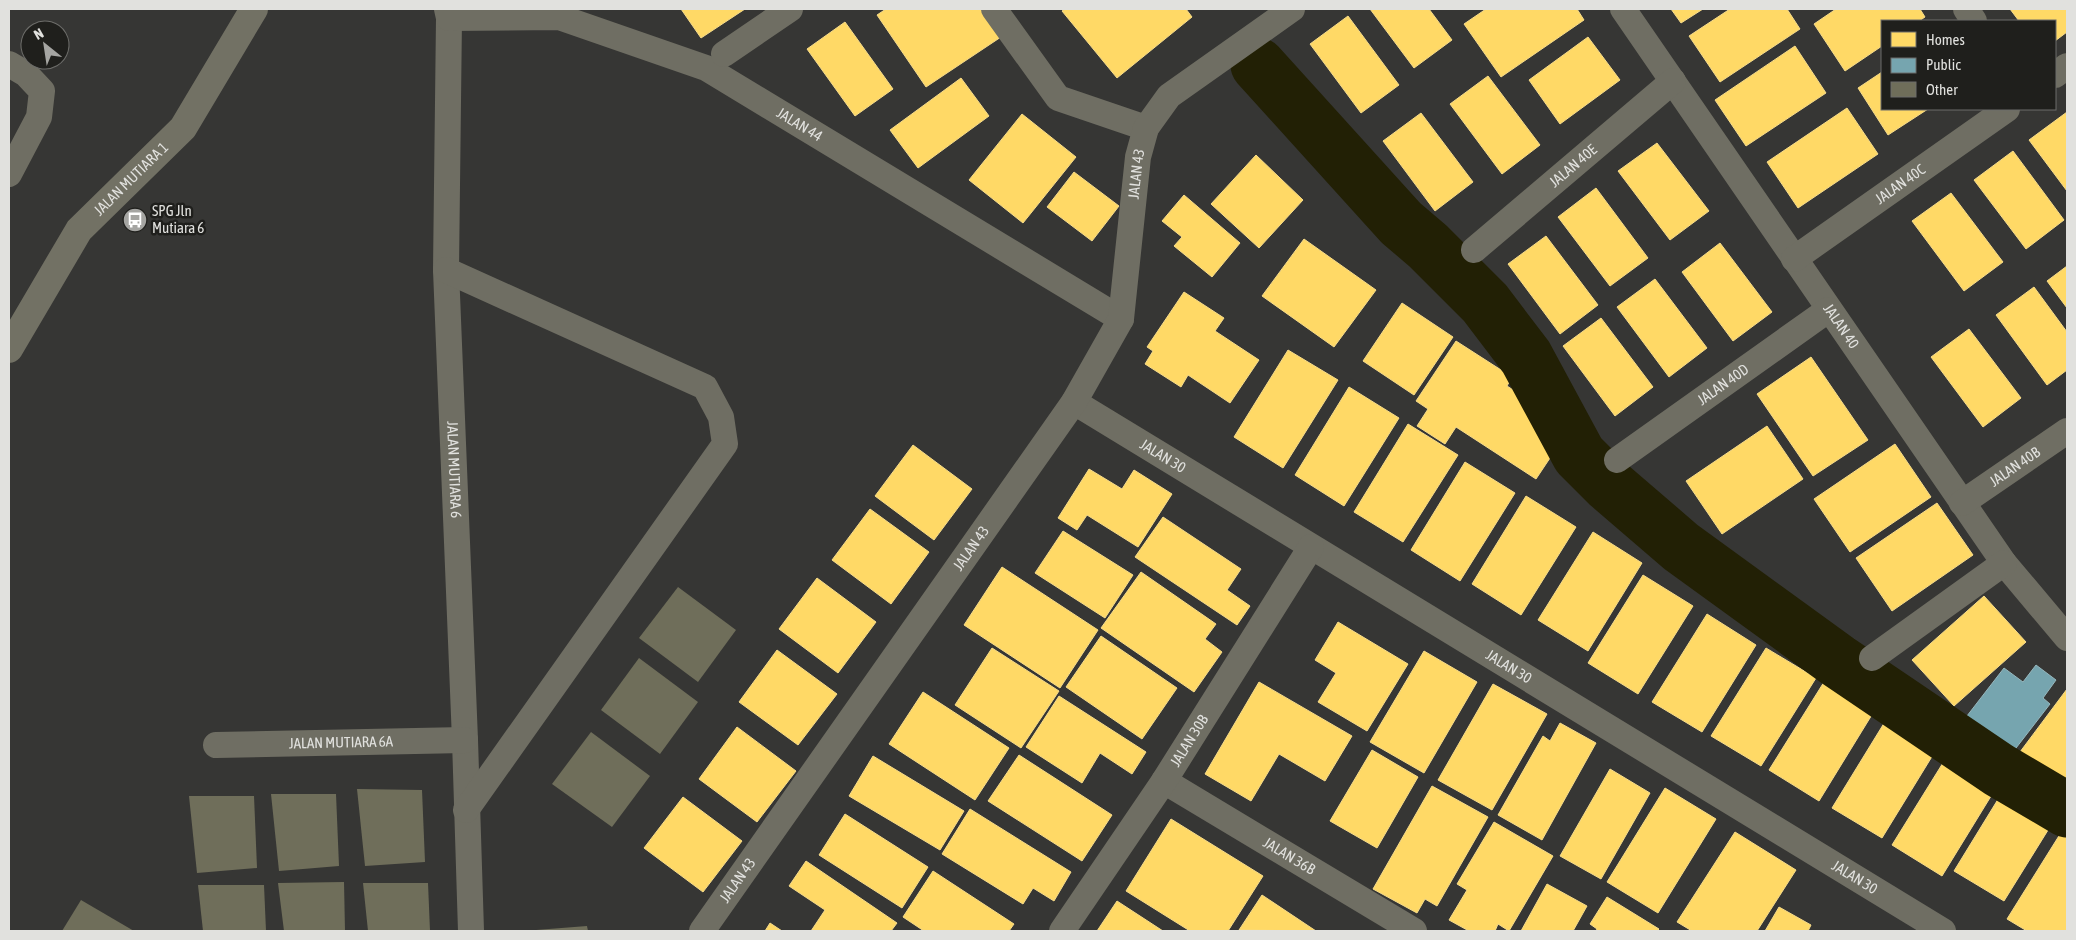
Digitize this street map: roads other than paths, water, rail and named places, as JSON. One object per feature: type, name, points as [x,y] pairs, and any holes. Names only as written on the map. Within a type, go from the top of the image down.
[{"type":"street","name":"JALAN MUTIARA 1","points":[[9,349],[79,230],[183,128],[254,9]]},
{"type":"street","points":[[724,54],[790,9]]},
{"type":"street","points":[[994,9],[1058,98],[1146,128]]},
{"type":"street","name":"JALAN 43","points":[[702,931],[1074,402],[1121,319],[1138,157],[1146,128],[1169,96],[1292,9]]},
{"type":"street","name":"JALAN 40","points":[[1623,9],[1828,310],[2004,563],[2067,638]]},
{"type":"street","points":[[1966,9],[1973,20]]},
{"type":"street","name":"JALAN MUTIARA 6","points":[[448,13],[446,270],[471,931]]},
{"type":"street","name":"JALAN 44","points":[[448,13],[559,17],[706,68],[1121,319]]},
{"type":"street","points":[[9,64],[26,74],[42,91],[39,117],[9,174]]},
{"type":"street","points":[[2056,74],[2067,66]]},
{"type":"street","name":"JALAN 40E","points":[[1474,250],[1673,81]]},
{"type":"street","name":"JALAN 40C","points":[[1794,260],[2006,110]]},
{"type":"street","points":[[446,270],[705,387],[721,417],[725,444],[466,810]]},
{"type":"street","name":"JALAN 40D","points":[[1618,460],[1828,310]]},
{"type":"street","name":"JALAN 30","points":[[1074,402],[1943,931]]},
{"type":"street","name":"JALAN 40B","points":[[1962,503],[2067,431]]},
{"type":"street","name":"JALAN 30B","points":[[1062,931],[1164,780],[1311,547]]},
{"type":"street","points":[[1872,658],[2004,563]]},
{"type":"street","name":"JALAN MUTIARA 6A","points":[[216,746],[465,740]]},
{"type":"street","name":"JALAN 36B","points":[[1164,780],[1405,929]]},
{"type":"waterway","points":[[1258,65],[1401,223],[1428,246],[1485,303],[1526,357],[1579,455],[1609,485],[1681,547],[1838,661],[1999,770],[2067,810]]},
{"type":"place","name":"SPG Jln Mutiara 6","points":[[135,220]]}]
